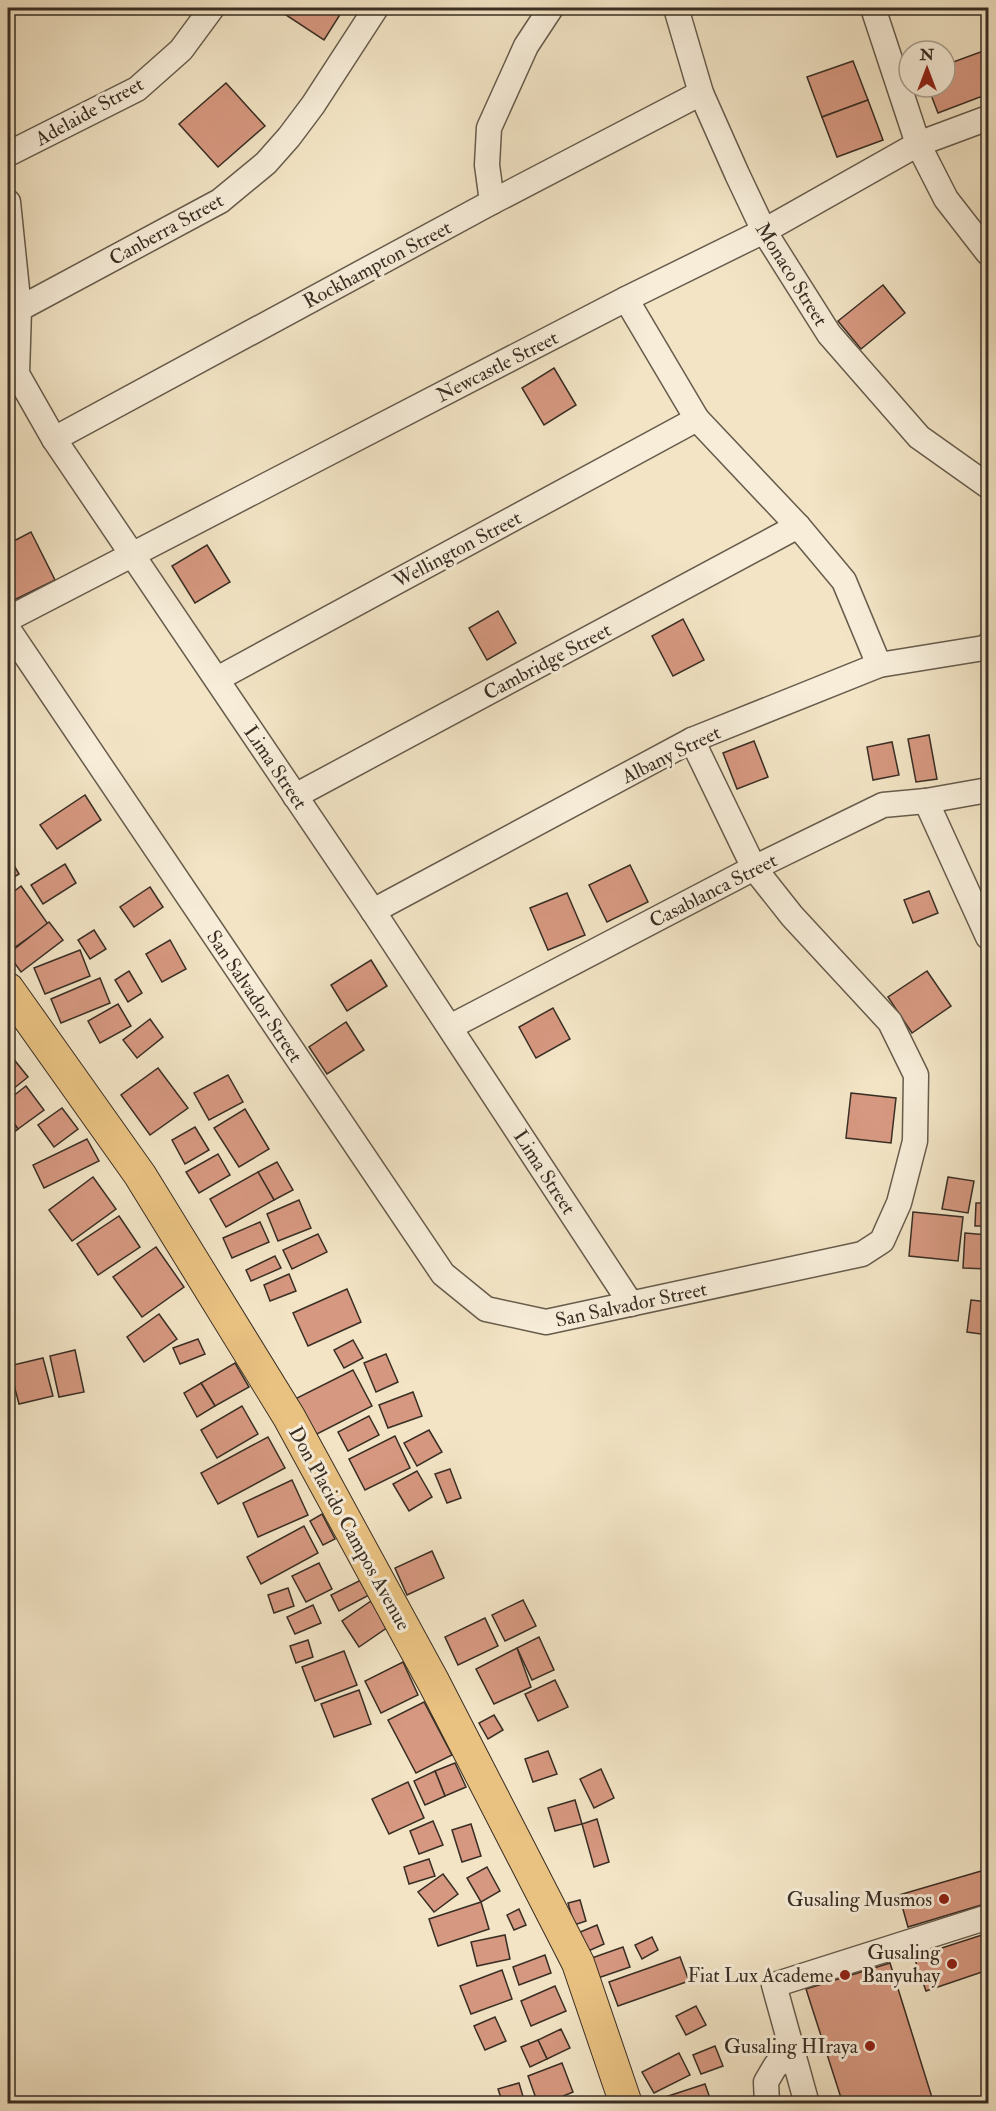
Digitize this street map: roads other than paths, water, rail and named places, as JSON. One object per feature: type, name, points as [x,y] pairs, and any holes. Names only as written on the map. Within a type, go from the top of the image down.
[{"type":"main road","name":"Don Placido Campos Avenue","points":[[8,989],[140,1174],[289,1417],[434,1683],[578,1963],[626,2103]]},
{"type":"street","name":"Adelaide Street","points":[[8,154],[137,89],[181,50],[212,8]]},
{"type":"street","name":"Canberra Street","points":[[19,309],[220,201],[266,163],[313,105],[376,8]]},
{"type":"street","points":[[492,202],[487,165],[489,128],[526,46],[551,8]]},
{"type":"street","name":"Monaco Street","points":[[676,8],[701,93],[764,231],[829,334],[919,437],[988,486]]},
{"type":"street","points":[[873,8],[918,144],[946,199],[988,253]]},
{"type":"street","name":"Rockhampton Street","points":[[54,439],[492,202],[701,93]]},
{"type":"street","name":"Newcastle Street","points":[[8,619],[626,299],[764,231],[918,144],[988,118]]},
{"type":"street","name":"Lima Street","points":[[8,201],[19,309],[17,374],[54,439],[373,911],[631,1304]]},
{"type":"street","points":[[626,299],[697,419],[798,526],[844,581],[879,664]]},
{"type":"street","name":"Wellington Street","points":[[217,679],[697,419]]},
{"type":"street","name":"Cambridge Street","points":[[295,796],[798,526]]},
{"type":"street","name":"San Salvador Street","points":[[8,629],[443,1274],[486,1309],[546,1322],[862,1254],[882,1241],[899,1203],[915,1141],[916,1076],[890,1022],[792,916],[754,868],[692,740]]},
{"type":"street","name":"Albany Street","points":[[373,911],[692,740],[879,664],[984,648],[988,645]]},
{"type":"street","name":"Casablanca Street","points":[[450,1027],[754,868],[883,806],[988,790]]},
{"type":"street","points":[[926,801],[988,937]]},
{"type":"street","points":[[807,2103],[774,1985],[988,1917]]},
{"type":"street","points":[[767,2103],[766,2082],[776,2066],[794,2057]]},
{"type":"place","name":"Gusaling Musmos","points":[[944,1899]]},
{"type":"place","name":"Gusaling Banyuhay","points":[[952,1964]]},
{"type":"place","name":"Fiat Lux Academe","points":[[845,1975]]},
{"type":"place","name":"Gusaling HIraya","points":[[870,2046]]}]
